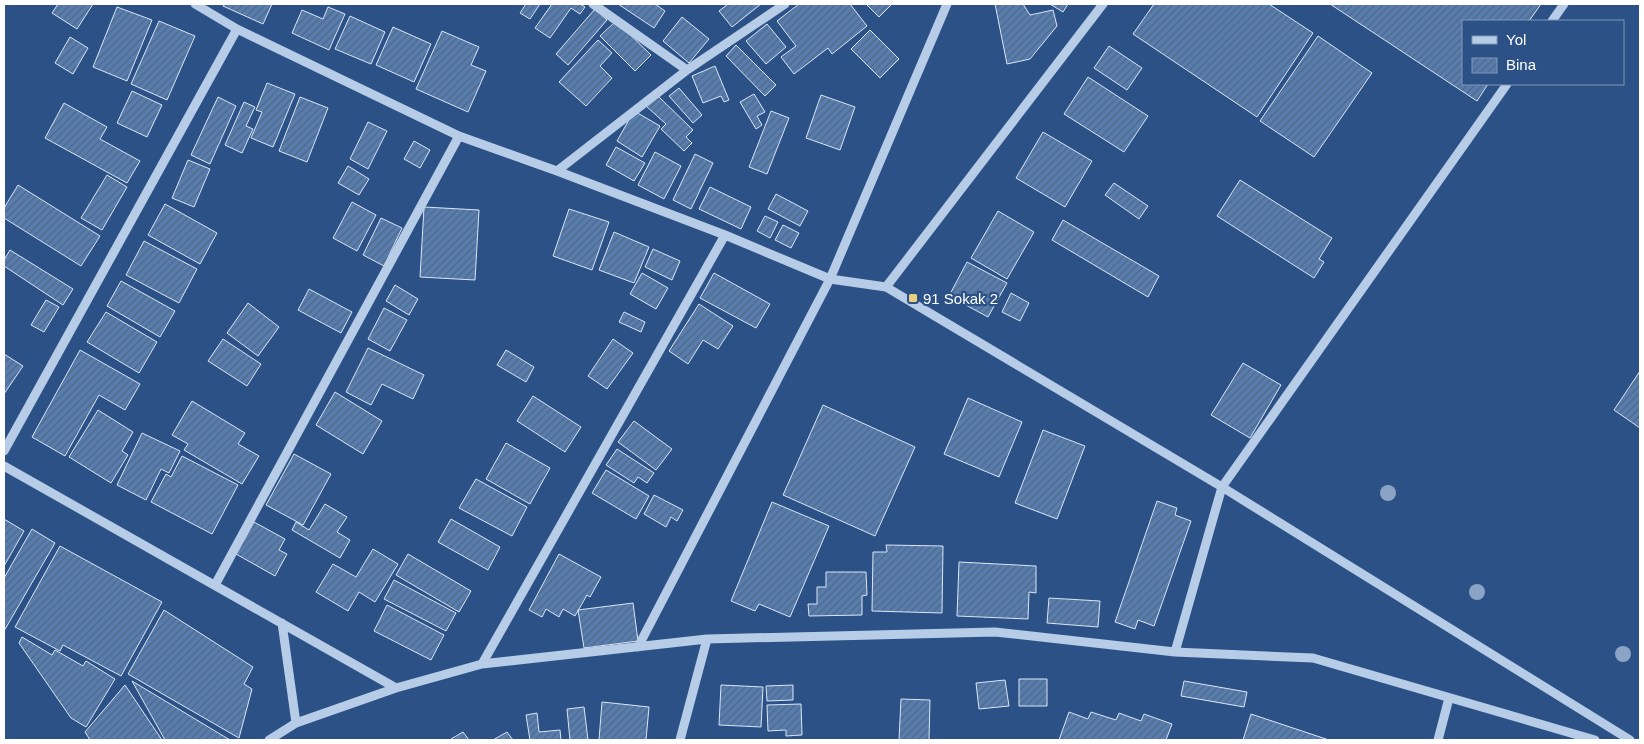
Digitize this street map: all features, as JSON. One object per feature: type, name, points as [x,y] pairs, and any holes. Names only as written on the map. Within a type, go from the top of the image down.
[{"type":"street","points":[[195,4],[236,29],[459,136],[725,235],[830,279],[886,288],[1222,486],[1630,740]]},
{"type":"street","points":[[593,4],[688,70]]},
{"type":"street","points":[[557,171],[688,70],[785,4]]},
{"type":"street","points":[[638,647],[830,279],[947,4]]},
{"type":"street","points":[[886,288],[1102,4]]},
{"type":"street","points":[[1553,20],[1564,4]]},
{"type":"street","points":[[4,451],[236,29]]},
{"type":"street","points":[[1175,652],[1222,486],[1506,85]]},
{"type":"street","points":[[215,585],[459,136]]},
{"type":"street","points":[[482,664],[725,235]]},
{"type":"street","points":[[4,466],[396,688]]},
{"type":"street","points":[[282,623],[296,723]]},
{"type":"street","points":[[269,740],[296,723],[396,688],[482,664],[707,639],[995,632],[1175,652],[1313,658],[1595,740]]},
{"type":"street","points":[[680,740],[707,639]]},
{"type":"street","points":[[1438,740],[1449,698]]},
{"type":"building","points":[[58,4],[93,4],[77,29],[52,13]]},
{"type":"building","points":[[224,4],[272,4],[263,24],[223,6]]},
{"type":"building","points":[[526,4],[540,4],[530,19],[520,13]]},
{"type":"building","points":[[552,4],[580,4],[585,7],[580,14],[571,8],[550,38],[535,28]]},
{"type":"building","points":[[618,4],[655,4],[665,11],[654,28]]},
{"type":"building","points":[[728,4],[761,4],[732,27],[719,11]]},
{"type":"building","points":[[799,4],[850,4],[867,26],[832,54],[828,48],[794,74],[781,57],[796,46],[777,21]]},
{"type":"building","points":[[866,4],[892,4],[879,17]]},
{"type":"building","points":[[995,4],[1023,4],[1030,15],[1053,10],[1057,26],[1030,59],[1007,64]]},
{"type":"building","points":[[1050,4],[1068,4],[1063,12]]},
{"type":"building","points":[[1154,4],[1269,4],[1313,33],[1257,117],[1133,34]]},
{"type":"building","points":[[1330,4],[1541,4],[1530,20],[1462,20],[1462,85],[1487,85],[1477,101]]},
{"type":"building","points":[[117,7],[152,20],[127,81],[93,67]]},
{"type":"building","points":[[328,7],[345,14],[329,50],[292,33],[302,10],[323,19]]},
{"type":"building","points":[[595,9],[607,20],[568,65],[556,54]]},
{"type":"building","points":[[350,16],[385,32],[371,64],[335,49]]},
{"type":"building","points":[[682,17],[709,39],[689,63],[663,41]]},
{"type":"building","points":[[159,21],[195,36],[167,100],[131,84]]},
{"type":"building","points":[[616,21],[651,55],[635,71],[600,36]]},
{"type":"building","points":[[767,24],[786,47],[766,64],[746,41]]},
{"type":"building","points":[[393,27],[431,44],[414,82],[376,65]]},
{"type":"building","points":[[870,30],[899,59],[880,78],[851,49]]},
{"type":"building","points":[[442,31],[479,47],[471,65],[486,71],[468,112],[416,89]]},
{"type":"building","points":[[1318,36],[1372,73],[1314,157],[1260,121]]},
{"type":"building","points":[[70,37],[88,48],[73,74],[55,63]]},
{"type":"building","points":[[598,40],[612,53],[600,66],[612,78],[586,106],[559,82]]},
{"type":"building","points":[[736,45],[776,85],[765,96],[726,56]]},
{"type":"building","points":[[1109,46],[1142,68],[1127,90],[1094,68]]},
{"type":"building","points":[[715,66],[729,100],[724,102],[721,96],[703,103],[692,76]]},
{"type":"building","points":[[1088,77],[1148,116],[1124,152],[1064,114]]},
{"type":"building","points":[[267,83],[295,94],[273,147],[251,138],[262,112],[256,110]]},
{"type":"building","points":[[679,88],[702,115],[693,123],[669,96]]},
{"type":"building","points":[[132,91],[162,105],[147,137],[117,123]]},
{"type":"building","points":[[754,94],[765,112],[757,116],[762,125],[756,129],[740,102]]},
{"type":"building","points":[[657,95],[693,130],[686,137],[692,143],[684,151],[661,129],[666,124],[646,106]]},
{"type":"building","points":[[821,95],[855,107],[840,150],[806,138]]},
{"type":"building","points":[[218,97],[236,106],[210,164],[191,155]]},
{"type":"building","points":[[300,97],[328,108],[307,162],[279,151]]},
{"type":"building","points":[[244,102],[255,107],[246,126],[253,129],[242,153],[225,145]]},
{"type":"building","points":[[64,103],[107,127],[100,139],[140,161],[127,183],[45,138]]},
{"type":"building","points":[[634,111],[660,126],[642,157],[617,141]]},
{"type":"building","points":[[771,111],[789,118],[767,174],[749,167]]},
{"type":"building","points":[[368,122],[387,131],[368,169],[350,159]]},
{"type":"building","points":[[1043,132],[1092,161],[1065,207],[1016,178]]},
{"type":"building","points":[[414,141],[430,150],[420,168],[404,159]]},
{"type":"building","points":[[616,147],[645,163],[634,181],[606,165]]},
{"type":"building","points":[[655,152],[681,166],[664,199],[638,185]]},
{"type":"building","points":[[695,154],[713,163],[691,209],[673,200]]},
{"type":"building","points":[[188,160],[210,169],[194,207],[172,198]]},
{"type":"building","points":[[348,166],[369,179],[359,195],[338,183]]},
{"type":"building","points":[[107,175],[127,187],[102,230],[81,218]]},
{"type":"building","points":[[1240,180],[1332,238],[1319,259],[1324,262],[1314,278],[1217,216]]},
{"type":"building","points":[[1114,183],[1148,206],[1139,219],[1105,195]]},
{"type":"building","points":[[18,185],[100,236],[81,266],[4,218],[4,208]]},
{"type":"building","points":[[710,187],[751,207],[741,229],[699,209]]},
{"type":"building","points":[[776,194],[808,211],[800,226],[768,209]]},
{"type":"building","points":[[352,202],[376,215],[357,251],[333,238]]},
{"type":"building","points":[[165,204],[217,233],[200,264],[148,235]]},
{"type":"building","points":[[424,207],[479,210],[475,280],[420,277]]},
{"type":"building","points":[[569,209],[609,222],[592,270],[553,256]]},
{"type":"building","points":[[998,211],[1034,232],[1007,279],[971,258]]},
{"type":"building","points":[[765,216],[778,222],[770,238],[757,231]]},
{"type":"building","points":[[381,218],[402,228],[384,266],[363,255]]},
{"type":"building","points":[[1063,220],[1159,276],[1148,297],[1052,240]]},
{"type":"building","points":[[783,225],[799,233],[791,248],[775,240]]},
{"type":"building","points":[[614,232],[649,247],[634,283],[599,270]]},
{"type":"building","points":[[144,241],[197,269],[179,303],[126,275]]},
{"type":"building","points":[[653,249],[680,261],[672,280],[645,267]]},
{"type":"building","points":[[10,250],[73,289],[63,305],[4,266],[4,260]]},
{"type":"building","points":[[967,262],[1007,283],[988,317],[949,296]]},
{"type":"building","points":[[642,273],[668,288],[656,309],[630,294]]},
{"type":"building","points":[[714,273],[770,304],[756,328],[700,298]]},
{"type":"building","points":[[121,281],[175,311],[160,337],[107,306]]},
{"type":"building","points":[[395,285],[418,299],[409,315],[386,301]]},
{"type":"building","points":[[309,289],[352,312],[341,333],[298,310]]},
{"type":"building","points":[[1011,293],[1029,303],[1020,321],[1002,312]]},
{"type":"building","points":[[46,300],[59,307],[44,332],[31,325]]},
{"type":"building","points":[[248,303],[279,327],[258,356],[227,333]]},
{"type":"building","points":[[699,304],[733,326],[718,349],[703,340],[688,364],[669,351]]},
{"type":"building","points":[[384,308],[407,320],[390,351],[368,339]]},
{"type":"building","points":[[106,312],[157,342],[139,373],[87,342]]},
{"type":"building","points":[[624,312],[645,322],[641,332],[619,322]]},
{"type":"building","points":[[223,339],[261,364],[247,386],[208,361]]},
{"type":"building","points":[[613,339],[633,353],[607,389],[588,376]]},
{"type":"building","points":[[368,348],[424,375],[413,399],[382,384],[371,405],[346,392]]},
{"type":"building","points":[[80,350],[140,384],[125,410],[99,395],[65,456],[32,437]]},
{"type":"building","points":[[506,350],[534,367],[526,382],[497,365]]},
{"type":"building","points":[[4,354],[23,366],[4,394]]},
{"type":"building","points":[[1243,363],[1281,385],[1250,438],[1211,415]]},
{"type":"building","points":[[1640,371],[1640,428],[1614,410]]},
{"type":"building","points":[[335,392],[382,421],[363,454],[316,425]]},
{"type":"building","points":[[533,396],[581,427],[565,452],[517,421]]},
{"type":"building","points":[[968,398],[1022,422],[999,477],[944,454]]},
{"type":"building","points":[[192,401],[245,433],[238,444],[259,456],[242,484],[184,450],[188,444],[172,435]]},
{"type":"building","points":[[823,405],[915,447],[875,536],[783,495]]},
{"type":"building","points":[[98,410],[133,432],[122,451],[128,455],[111,483],[69,457]]},
{"type":"building","points":[[634,421],[672,449],[656,470],[618,442]]},
{"type":"building","points":[[1043,430],[1085,446],[1057,519],[1015,503]]},
{"type":"building","points":[[142,433],[180,451],[169,473],[161,469],[146,500],[117,485]]},
{"type":"building","points":[[506,443],[550,468],[530,504],[486,479]]},
{"type":"building","points":[[617,449],[654,473],[647,483],[638,477],[634,483],[606,465]]},
{"type":"building","points":[[294,454],[331,474],[303,525],[266,505]]},
{"type":"building","points":[[182,456],[238,485],[212,534],[151,502],[166,474],[171,477]]},
{"type":"building","points":[[606,470],[649,496],[636,519],[592,493]]},
{"type":"building","points":[[476,479],[527,507],[512,536],[459,508]]},
{"type":"building","points":[[654,495],[683,510],[677,521],[671,517],[666,527],[644,514]]},
{"type":"building","points":[[1157,501],[1177,508],[1175,515],[1191,521],[1154,626],[1138,620],[1135,629],[1115,622]]},
{"type":"building","points":[[772,502],[829,526],[790,617],[759,604],[755,611],[731,601]]},
{"type":"building","points":[[325,504],[347,517],[337,532],[350,540],[340,558],[292,530],[296,522],[309,530]]},
{"type":"building","points":[[4,519],[24,531],[4,566]]},
{"type":"building","points":[[451,519],[500,547],[488,570],[438,542]]},
{"type":"building","points":[[254,522],[285,539],[279,550],[287,554],[275,576],[236,554]]},
{"type":"building","points":[[32,529],[55,543],[4,631],[4,578]]},
{"type":"building","points":[[886,545],[943,546],[942,613],[872,611],[873,552],[887,552]]},
{"type":"building","points":[[60,546],[162,602],[121,676],[63,645],[60,651],[15,627]]},
{"type":"building","points":[[373,549],[398,564],[375,602],[359,592],[348,611],[316,592],[333,564],[356,577]]},
{"type":"building","points":[[408,554],[471,591],[459,612],[396,575]]},
{"type":"building","points":[[559,554],[601,577],[590,597],[587,595],[575,616],[563,609],[559,617],[546,609],[542,617],[529,610]]},
{"type":"building","points":[[959,562],[1036,566],[1036,593],[1029,592],[1028,619],[957,616]]},
{"type":"building","points":[[826,572],[866,572],[867,595],[862,596],[862,615],[809,616],[808,604],[817,604],[817,587],[826,587]]},
{"type":"building","points":[[394,580],[456,613],[446,631],[384,599]]},
{"type":"building","points":[[1049,598],[1100,601],[1098,627],[1047,623]]},
{"type":"building","points":[[633,603],[638,641],[584,648],[578,610]]},
{"type":"building","points":[[387,605],[444,635],[431,660],[374,631]]},
{"type":"building","points":[[164,610],[253,667],[244,684],[252,689],[239,738],[128,674]]},
{"type":"building","points":[[22,637],[52,655],[55,650],[83,666],[86,661],[115,679],[86,727],[71,718],[19,643]]},
{"type":"building","points":[[1019,679],[1047,679],[1047,706],[1019,706]]},
{"type":"building","points":[[1005,680],[1009,706],[979,709],[976,683]]},
{"type":"building","points":[[132,681],[230,740],[165,740]]},
{"type":"building","points":[[1184,681],[1247,692],[1244,707],[1181,696]]},
{"type":"building","points":[[125,685],[162,740],[90,740],[85,732]]},
{"type":"building","points":[[721,685],[763,687],[761,727],[719,725]]},
{"type":"building","points":[[793,685],[793,700],[767,701],[766,686]]},
{"type":"building","points":[[901,699],[930,700],[929,740],[899,740]]},
{"type":"building","points":[[602,702],[649,707],[646,740],[599,740]]},
{"type":"building","points":[[801,704],[802,735],[786,736],[786,730],[768,731],[767,705]]},
{"type":"building","points":[[584,707],[588,740],[570,740],[567,709]]},
{"type":"building","points":[[1069,712],[1088,719],[1091,712],[1116,720],[1119,713],[1141,721],[1144,714],[1172,724],[1166,740],[1059,740]]},
{"type":"building","points":[[537,713],[539,732],[560,730],[561,740],[530,740],[526,715]]},
{"type":"building","points":[[1251,714],[1329,740],[1243,740]]},
{"type":"building","points":[[463,732],[469,740],[451,739]]},
{"type":"building","points":[[507,732],[513,740],[493,740]]},
{"type":"place","name":"91 Sokak 2","points":[[913,298]]}]
